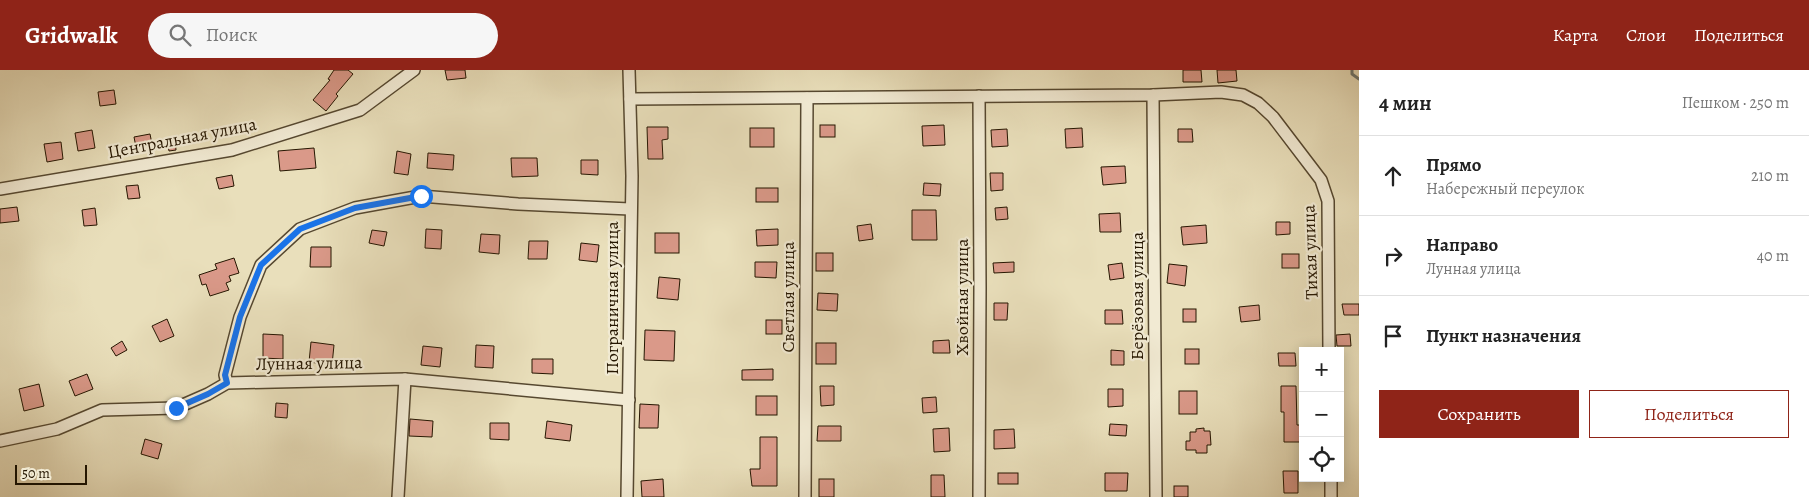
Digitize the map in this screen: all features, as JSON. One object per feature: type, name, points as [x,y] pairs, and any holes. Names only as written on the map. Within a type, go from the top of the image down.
[{"type":"street","name":"Центральная улица","points":[[0,189],[232,150],[360,110],[414,70]]},
{"type":"street","name":"Пограничная улица","points":[[627,497],[632,176],[629,70]]},
{"type":"street","name":"Тихая улица","points":[[630,99],[1153,95],[1221,92],[1242,95],[1258,103],[1273,117],[1321,180],[1328,201],[1329,347]]},
{"type":"street","name":"Берёзовая улица","points":[[1153,95],[1156,497]]},
{"type":"street","name":"Хвойная улица","points":[[978,96],[980,298],[978,497]]},
{"type":"street","name":"Светлая улица","points":[[805,497],[807,98]]},
{"type":"street","points":[[227,383],[225,375],[240,317],[261,265],[300,229],[355,208],[421,196],[518,204],[630,209]]},
{"type":"street","points":[[398,497],[405,378]]},
{"type":"street","name":"Лунная улица","points":[[0,441],[57,429],[102,410],[176,408],[208,394],[227,383],[405,378],[629,400]]},
{"type":"street","points":[[1331,482],[1331,497]]},
{"type":"building","points":[[334,70],[348,70],[353,74],[336,94],[338,96],[326,111],[313,100],[330,80],[328,79]]},
{"type":"building","points":[[445,70],[465,70],[466,78],[447,80]]},
{"type":"building","points":[[1183,70],[1201,70],[1202,82],[1183,82]]},
{"type":"building","points":[[1217,70],[1236,70],[1237,81],[1218,83]]},
{"type":"building","points":[[114,90],[116,104],[100,106],[98,92]]},
{"type":"building","points":[[820,125],[835,125],[835,137],[820,137]]},
{"type":"building","points":[[944,125],[945,145],[923,146],[922,126]]},
{"type":"building","points":[[647,127],[668,127],[668,139],[662,140],[663,159],[648,159]]},
{"type":"building","points":[[750,128],[774,128],[774,147],[750,147]]},
{"type":"building","points":[[1082,128],[1083,147],[1066,148],[1065,129]]},
{"type":"building","points":[[1007,129],[1008,146],[992,147],[991,130]]},
{"type":"building","points":[[1178,129],[1192,129],[1193,142],[1178,142]]},
{"type":"building","points":[[92,130],[95,148],[78,151],[75,133]]},
{"type":"building","points":[[150,134],[152,144],[136,147],[134,137]]},
{"type":"building","points":[[175,139],[176,150],[169,151],[167,140]]},
{"type":"building","points":[[61,142],[63,159],[47,162],[44,144]]},
{"type":"building","points":[[314,148],[316,168],[280,171],[278,151]]},
{"type":"building","points":[[397,151],[411,154],[408,175],[394,173]]},
{"type":"building","points":[[428,153],[454,155],[453,170],[427,168]]},
{"type":"building","points":[[511,158],[537,158],[538,176],[512,177]]},
{"type":"building","points":[[581,160],[598,160],[598,175],[581,174]]},
{"type":"building","points":[[1125,166],[1126,183],[1103,185],[1101,167]]},
{"type":"building","points":[[990,173],[1003,173],[1003,190],[991,191]]},
{"type":"building","points":[[232,175],[234,186],[219,189],[216,178]]},
{"type":"building","points":[[924,183],[941,184],[940,196],[923,195]]},
{"type":"building","points":[[138,185],[140,198],[128,199],[126,186]]},
{"type":"building","points":[[756,188],[778,188],[778,202],[756,202]]},
{"type":"building","points":[[17,207],[19,221],[0,223],[0,209]]},
{"type":"building","points":[[1007,207],[1008,219],[996,220],[995,208]]},
{"type":"building","points":[[95,208],[97,225],[84,226],[82,210]]},
{"type":"building","points":[[912,210],[936,210],[937,240],[912,240]]},
{"type":"building","points":[[1120,213],[1121,232],[1100,232],[1099,214]]},
{"type":"building","points":[[1276,222],[1290,222],[1290,234],[1276,235]]},
{"type":"building","points":[[871,224],[873,239],[859,241],[857,226]]},
{"type":"building","points":[[1206,225],[1207,243],[1183,245],[1181,227]]},
{"type":"building","points":[[426,229],[442,230],[441,249],[425,248]]},
{"type":"building","points":[[778,229],[778,245],[757,246],[756,230]]},
{"type":"building","points":[[372,230],[387,232],[384,246],[369,243]]},
{"type":"building","points":[[655,233],[679,233],[679,253],[655,253]]},
{"type":"building","points":[[481,234],[500,235],[499,254],[479,252]]},
{"type":"building","points":[[529,241],[548,241],[547,259],[528,259]]},
{"type":"building","points":[[581,243],[599,245],[597,262],[579,260]]},
{"type":"building","points":[[311,247],[331,247],[331,267],[310,267]]},
{"type":"building","points":[[816,253],[833,253],[833,271],[816,271]]},
{"type":"building","points":[[1282,254],[1299,254],[1299,268],[1282,268]]},
{"type":"building","points":[[234,258],[239,273],[229,276],[231,281],[226,283],[229,290],[210,296],[206,284],[202,285],[199,275],[217,269],[215,264]]},
{"type":"building","points":[[755,262],[777,262],[776,278],[755,277]]},
{"type":"building","points":[[1014,262],[1014,272],[994,273],[993,263]]},
{"type":"building","points":[[1122,263],[1124,278],[1110,280],[1108,265]]},
{"type":"building","points":[[1169,264],[1187,266],[1185,286],[1167,283]]},
{"type":"building","points":[[659,277],[680,279],[678,300],[657,298]]},
{"type":"building","points":[[818,293],[838,294],[837,311],[817,310]]},
{"type":"building","points":[[994,303],[1008,303],[1007,320],[994,320]]},
{"type":"building","points":[[1342,304],[1359,304],[1359,315],[1344,315]]},
{"type":"building","points":[[1259,305],[1260,320],[1241,322],[1239,307]]},
{"type":"building","points":[[1183,309],[1196,309],[1196,322],[1183,322]]},
{"type":"building","points":[[1105,310],[1122,310],[1123,324],[1105,324]]},
{"type":"building","points":[[167,319],[174,336],[160,342],[152,326]]},
{"type":"building","points":[[766,320],[782,320],[782,334],[766,334]]},
{"type":"building","points":[[645,330],[675,331],[674,361],[644,360]]},
{"type":"building","points":[[263,334],[283,335],[283,359],[263,358]]},
{"type":"building","points":[[1350,334],[1351,346],[1337,346],[1336,335]]},
{"type":"building","points":[[949,340],[950,353],[933,353],[933,341]]},
{"type":"building","points":[[122,341],[127,350],[116,356],[111,348]]},
{"type":"building","points":[[311,342],[334,345],[332,365],[309,362]]},
{"type":"building","points":[[816,343],[836,343],[836,364],[816,364]]},
{"type":"building","points":[[476,345],[494,346],[493,368],[475,367]]},
{"type":"building","points":[[423,346],[442,348],[440,367],[421,365]]},
{"type":"building","points":[[1185,349],[1199,349],[1199,364],[1185,364]]},
{"type":"building","points":[[1111,350],[1124,351],[1124,365],[1111,365]]},
{"type":"building","points":[[1278,353],[1295,353],[1296,366],[1279,366]]},
{"type":"building","points":[[532,359],[553,359],[553,374],[532,373]]},
{"type":"building","points":[[773,369],[773,380],[742,380],[742,370]]},
{"type":"building","points":[[87,374],[93,389],[75,396],[69,381]]},
{"type":"building","points":[[39,384],[44,406],[24,411],[19,389]]},
{"type":"building","points":[[820,386],[834,386],[834,405],[821,406]]},
{"type":"building","points":[[1281,386],[1296,386],[1299,442],[1284,442],[1284,412],[1281,412]]},
{"type":"building","points":[[1108,389],[1123,389],[1123,406],[1108,407]]},
{"type":"building","points":[[1179,391],[1197,391],[1197,414],[1179,414]]},
{"type":"building","points":[[756,396],[777,396],[777,415],[756,415]]},
{"type":"building","points":[[936,397],[937,412],[923,413],[922,398]]},
{"type":"building","points":[[276,403],[288,404],[287,418],[275,417]]},
{"type":"building","points":[[640,404],[659,405],[658,428],[639,428]]},
{"type":"building","points":[[410,419],[433,421],[432,437],[409,436]]},
{"type":"building","points":[[547,421],[572,425],[570,441],[545,438]]},
{"type":"building","points":[[490,423],[509,423],[509,440],[490,439]]},
{"type":"building","points":[[1110,424],[1127,425],[1126,436],[1109,435]]},
{"type":"building","points":[[818,426],[841,426],[841,441],[817,441]]},
{"type":"building","points":[[949,428],[950,451],[934,452],[933,429]]},
{"type":"building","points":[[1204,428],[1204,431],[1210,431],[1211,445],[1207,445],[1207,453],[1196,453],[1196,450],[1186,450],[1186,441],[1190,441],[1190,432],[1196,432],[1196,429]]},
{"type":"building","points":[[1014,429],[1015,448],[994,449],[994,430]]},
{"type":"building","points":[[760,437],[777,437],[777,486],[752,486],[750,469],[760,469]]},
{"type":"building","points":[[145,439],[162,444],[158,459],[141,454]]},
{"type":"building","points":[[1283,471],[1298,471],[1298,493],[1284,493]]},
{"type":"building","points":[[998,473],[1018,473],[1018,484],[998,484]]},
{"type":"building","points":[[1105,473],[1128,473],[1127,491],[1105,491]]},
{"type":"building","points":[[931,475],[944,475],[945,497],[931,497]]},
{"type":"building","points":[[663,479],[664,497],[642,497],[641,481]]},
{"type":"building","points":[[819,479],[834,479],[834,497],[819,497]]},
{"type":"building","points":[[1174,486],[1188,486],[1188,497],[1174,497]]},
{"type":"waterway","points":[[1352,70],[1352,74],[1359,79]]},
{"type":"route","points":[[176,408],[208,394],[227,383],[225,375],[240,317],[261,265],[300,229],[355,208],[421,196]]}]
